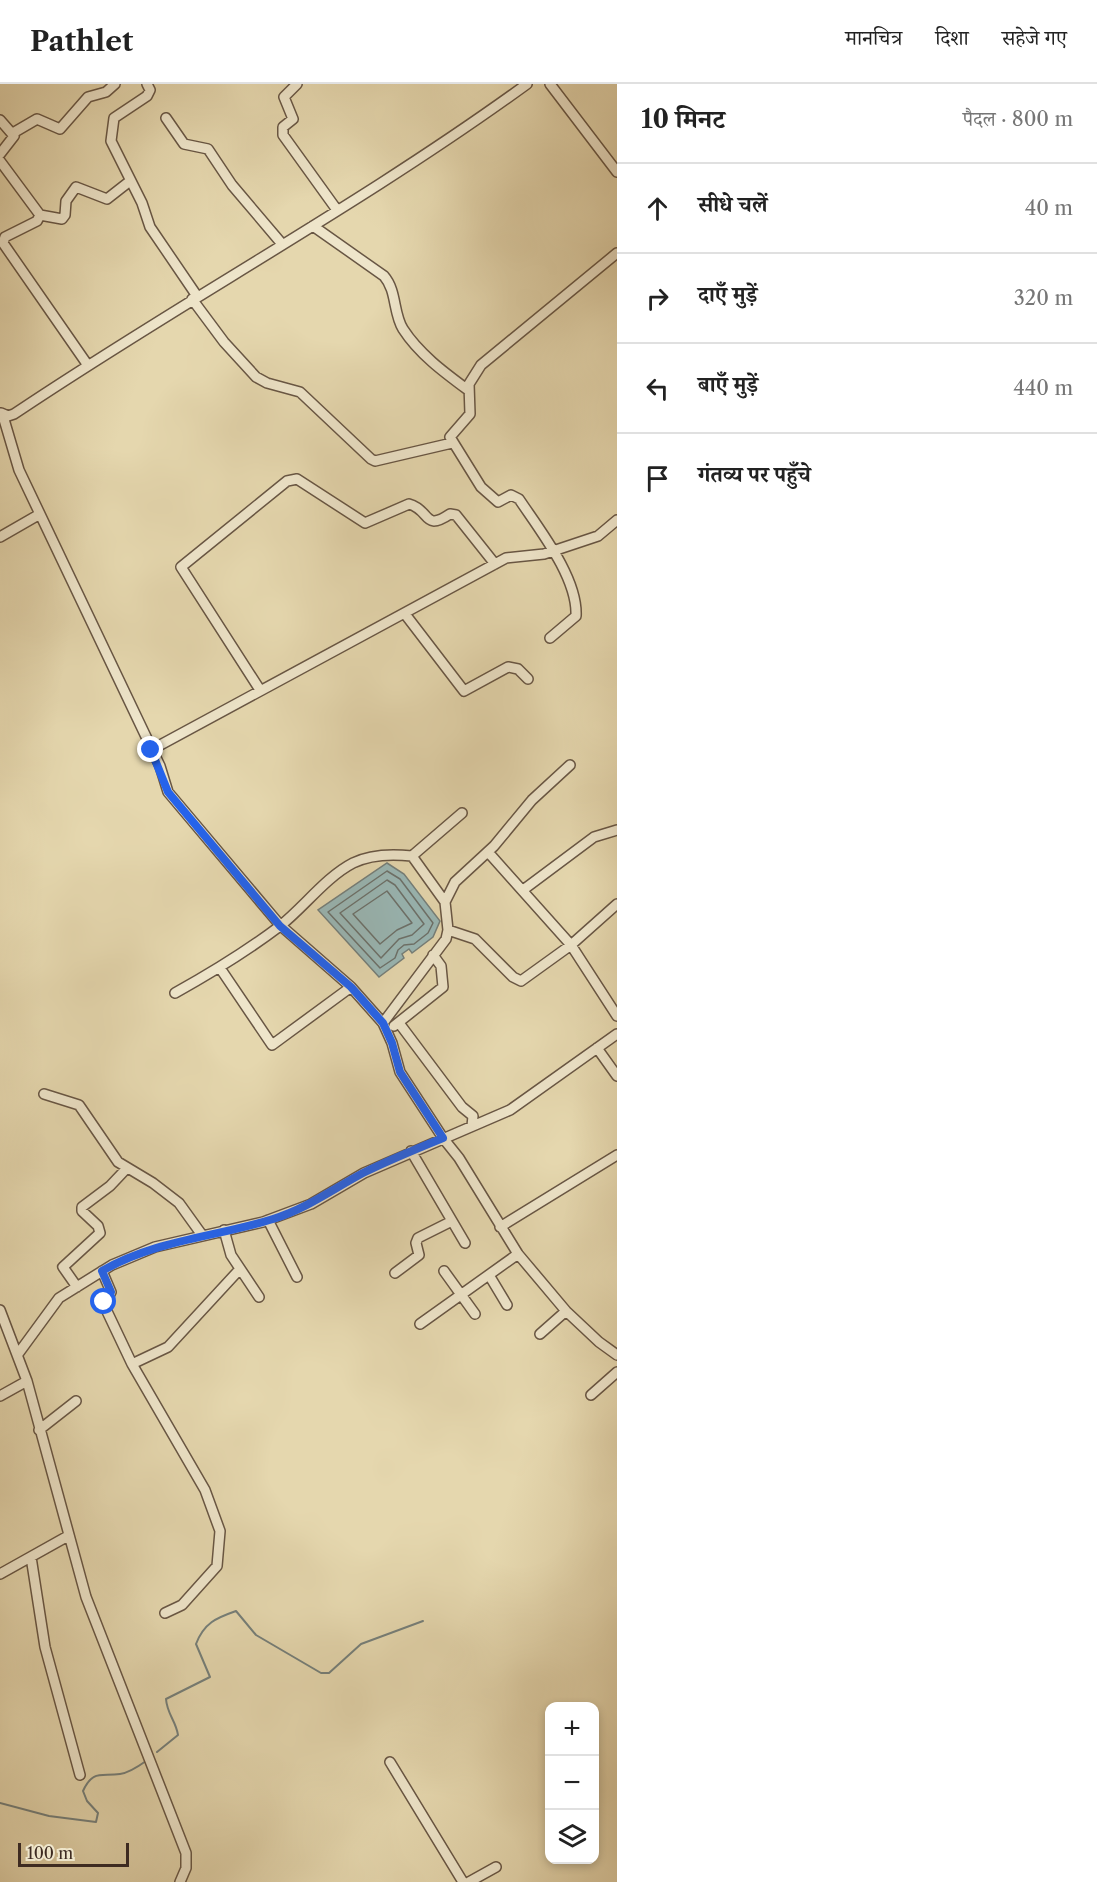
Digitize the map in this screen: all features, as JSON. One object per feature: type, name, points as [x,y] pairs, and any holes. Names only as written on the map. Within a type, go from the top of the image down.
[{"type":"street","points":[[13,132],[37,119],[60,129],[88,97],[106,92],[115,84]]},
{"type":"street","points":[[147,84],[150,90],[147,96],[117,115],[112,121],[111,141],[142,203],[154,234],[224,342],[256,377],[300,392],[375,461],[452,443]]},
{"type":"street","points":[[297,84],[284,97],[293,119],[283,127],[283,135],[338,210]]},
{"type":"street","points":[[526,84],[472,124],[313,226],[87,364],[14,414],[2,414],[13,455],[151,750],[168,792],[280,926],[351,987],[385,1027],[400,1072],[443,1138],[459,1158],[518,1254],[566,1311],[599,1342],[617,1355]]},
{"type":"street","points":[[550,84],[617,172]]},
{"type":"street","points":[[166,118],[184,144],[203,147],[212,153],[232,185],[282,244]]},
{"type":"street","points":[[0,120],[13,132],[13,140],[0,154]]},
{"type":"street","points":[[0,161],[40,215],[62,219],[65,216],[66,201],[76,187],[107,199],[130,181]]},
{"type":"street","points":[[40,215],[37,221],[5,237],[3,243],[87,364]]},
{"type":"street","points":[[313,226],[384,276],[390,286],[403,329],[435,365],[468,390]]},
{"type":"street","points":[[550,638],[576,616],[570,585],[553,550],[519,499],[511,495],[502,501],[494,500],[481,487],[452,443],[452,432],[470,414],[468,390],[481,365],[617,252]]},
{"type":"street","points":[[260,690],[181,567],[287,481],[297,479],[365,523],[409,504],[415,506],[432,522],[437,523],[450,514],[456,515],[495,564]]},
{"type":"street","points":[[0,537],[40,514]]},
{"type":"street","points":[[151,750],[260,690],[405,615],[495,564],[512,556],[538,555],[598,536],[617,520]]},
{"type":"street","points":[[405,615],[464,691],[508,667],[518,669],[528,679]]},
{"type":"street","points":[[445,902],[454,882],[488,852],[532,800],[570,765]]},
{"type":"street","points":[[175,993],[220,968],[280,926],[352,863],[379,856],[412,856],[462,813]]},
{"type":"street","points":[[523,890],[594,837],[617,830]]},
{"type":"street","points":[[488,852],[571,945],[617,1016]]},
{"type":"street","points":[[385,1027],[446,939],[448,930],[445,902],[412,856]]},
{"type":"street","points":[[448,930],[476,939],[513,977],[521,981],[571,945],[617,904]]},
{"type":"street","points":[[385,1027],[399,1023],[443,987],[441,966],[434,955]]},
{"type":"street","points":[[220,968],[272,1045],[351,987]]},
{"type":"street","points":[[399,1023],[462,1107],[473,1116],[472,1126]]},
{"type":"street","points":[[18,1354],[59,1298],[102,1271],[155,1247],[268,1221],[311,1204],[364,1173],[510,1110],[617,1034]]},
{"type":"street","points":[[597,1048],[617,1076]]},
{"type":"street","points":[[44,1094],[79,1105],[118,1162],[153,1183],[179,1203],[202,1235]]},
{"type":"street","points":[[411,1152],[465,1243]]},
{"type":"street","points":[[500,1227],[615,1160]]},
{"type":"street","points":[[77,1287],[63,1268],[100,1233],[98,1226],[82,1211],[82,1207],[110,1186],[127,1168]]},
{"type":"street","points":[[268,1221],[297,1277]]},
{"type":"street","points":[[395,1273],[419,1255],[416,1243],[418,1238],[452,1221]]},
{"type":"street","points":[[224,1230],[231,1255],[259,1297]]},
{"type":"street","points":[[420,1324],[518,1254]]},
{"type":"street","points":[[132,1364],[168,1347],[240,1269]]},
{"type":"street","points":[[102,1271],[111,1292],[104,1305],[132,1364],[205,1490],[220,1531],[217,1566],[182,1605],[165,1613]]},
{"type":"street","points":[[444,1271],[475,1314]]},
{"type":"street","points":[[489,1275],[507,1305]]},
{"type":"street","points":[[0,1310],[27,1381],[86,1597],[183,1844],[189,1882]]},
{"type":"street","points":[[540,1334],[566,1311]]},
{"type":"street","points":[[591,1395],[617,1372]]},
{"type":"street","points":[[0,1396],[27,1381]]},
{"type":"street","points":[[39,1431],[76,1401]]},
{"type":"street","points":[[0,1574],[68,1536]]},
{"type":"street","points":[[31,1557],[45,1647],[80,1775]]},
{"type":"street","points":[[390,1762],[463,1882]]},
{"type":"street","points":[[469,1882],[496,1867]]},
{"type":"street","points":[[180,1882],[186,1868]]},
{"type":"water","points":[[387,863],[404,874],[440,921],[433,937],[412,953],[409,949],[402,954],[404,958],[379,977],[318,910]]},
{"type":"waterway","points":[[157,1752],[178,1735],[166,1699],[210,1677],[196,1644],[207,1626],[217,1619],[236,1611],[256,1635],[321,1673],[329,1673],[361,1644],[423,1621]]},
{"type":"waterway","points":[[0,1803],[49,1816],[96,1822],[98,1813],[87,1801],[83,1791],[90,1779],[98,1775],[123,1773],[146,1761]]},
{"type":"route","points":[[104,1302],[111,1290],[102,1271],[112,1266],[155,1247],[274,1219],[311,1204],[364,1173],[443,1138],[400,1072],[397,1056],[383,1023],[351,987],[280,926],[168,792],[160,766],[151,750]]}]
